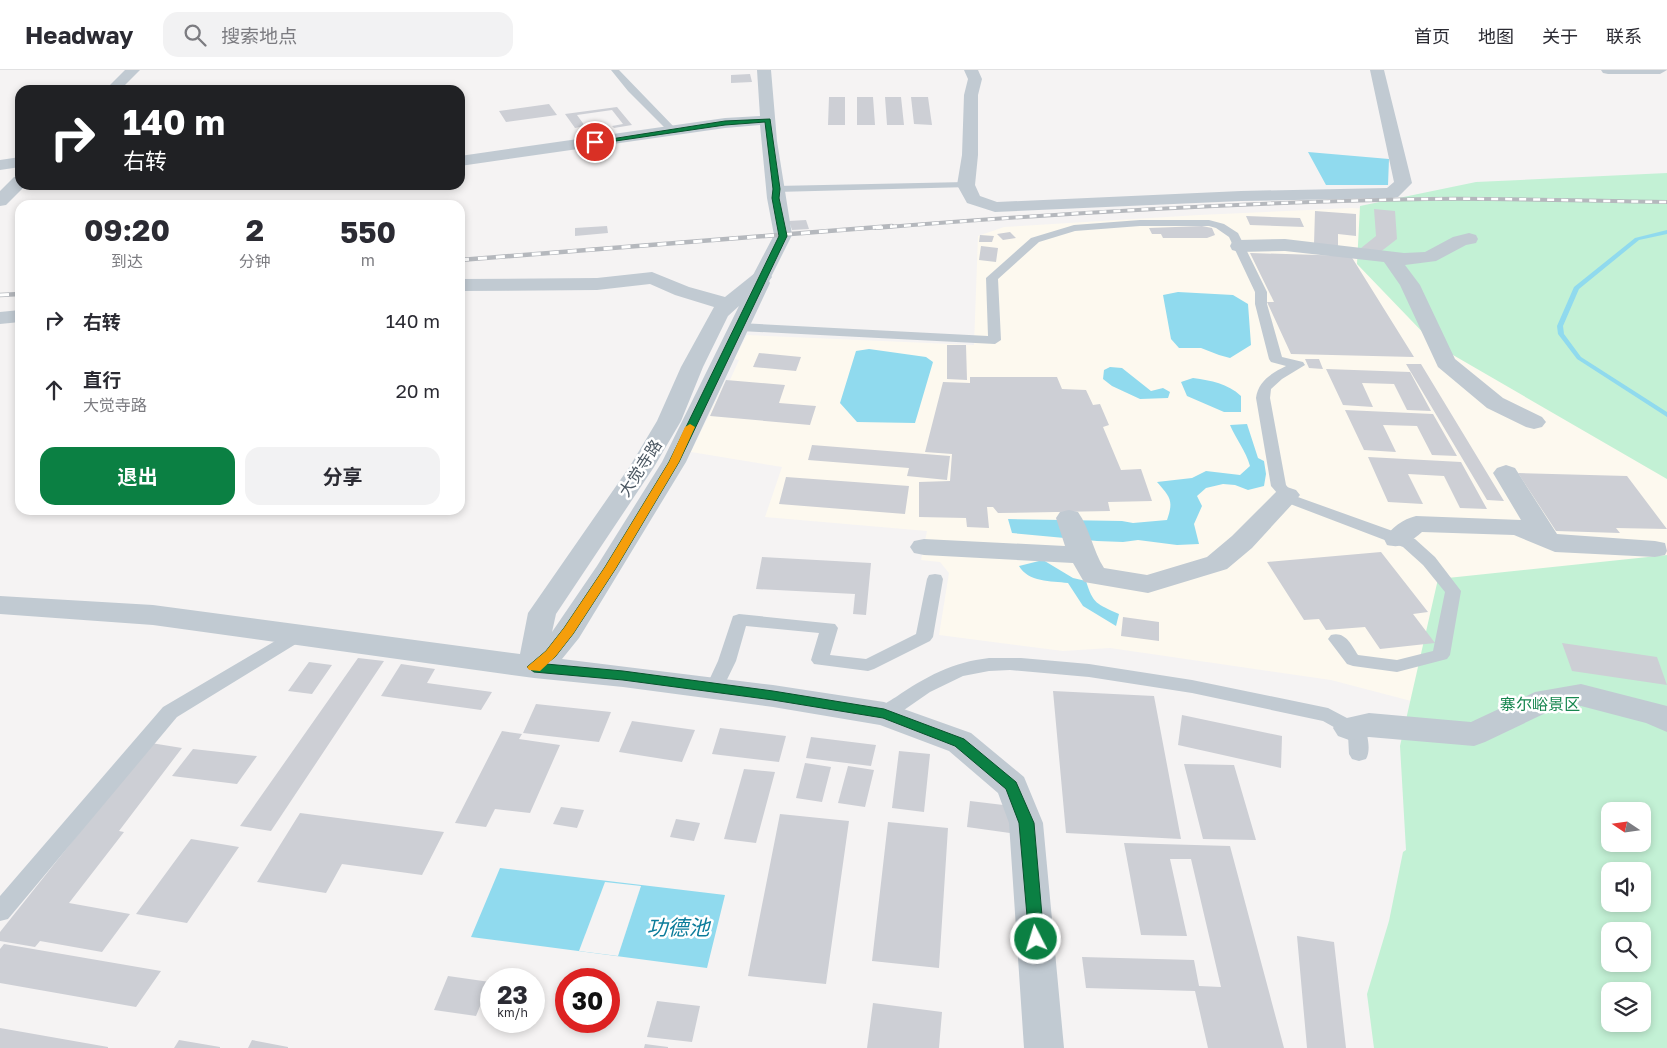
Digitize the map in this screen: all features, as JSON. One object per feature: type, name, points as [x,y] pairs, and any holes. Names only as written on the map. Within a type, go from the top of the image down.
[{"type":"street","points":[[117,85],[132,70]]},
{"type":"street","name":"大觉寺路","points":[[534,667],[550,654],[575,621],[674,462],[783,236],[776,198],[764,70]]},
{"type":"street","points":[[971,70],[975,79],[971,95],[970,155],[966,185],[974,198],[995,207],[1241,196],[1392,193],[1403,183],[1377,70]]},
{"type":"street","points":[[1608,70],[1660,70]]},
{"type":"street","points":[[465,160],[725,123],[768,120]]},
{"type":"street","points":[[0,165],[15,163]]},
{"type":"street","points":[[0,201],[15,186]]},
{"type":"street","points":[[1239,246],[1285,245],[1404,259],[1430,257],[1460,241],[1469,239]]},
{"type":"street","points":[[1390,257],[1410,285],[1446,362],[1495,403],[1534,422]]},
{"type":"street","name":"大觉寺路","points":[[534,667],[537,626],[542,613],[642,467],[669,421],[692,367],[718,316],[728,305],[762,277]]},
{"type":"street","points":[[465,285],[597,284],[652,278],[682,291],[728,305]]},
{"type":"street","points":[[0,318],[15,316]]},
{"type":"street","points":[[1506,472],[1547,540]]},
{"type":"street","points":[[1069,518],[1082,554],[1094,576],[1148,584],[1217,563],[1242,542],[1274,506],[1287,495]]},
{"type":"street","points":[[1397,539],[1416,524],[1518,527],[1555,544],[1655,549]]},
{"type":"street","points":[[924,546],[1001,552],[1082,554]]},
{"type":"street","points":[[0,605],[153,615],[534,667],[623,676],[773,696],[884,714],[960,742],[1012,786],[1026,823],[1044,1048]]},
{"type":"street","points":[[1354,741],[1369,726],[1474,734],[1546,700],[1581,695],[1656,714],[1667,720]]},
{"type":"lane","points":[[615,70],[673,131]]},
{"type":"lane","points":[[776,189],[966,185]]},
{"type":"lane","points":[[740,327],[994,340],[992,278],[1035,240],[1074,228],[1196,221],[1220,226],[1234,236],[1261,292],[1261,304],[1276,359],[1298,365],[1277,376],[1264,388],[1263,398],[1279,486],[1290,499],[1409,544],[1429,561],[1453,592],[1441,655],[1398,666],[1353,660],[1337,639]]},
{"type":"lane","points":[[714,689],[727,661],[739,620],[829,628],[820,660],[868,665],[924,637],[935,578]]},
{"type":"lane","points":[[0,912],[170,712],[298,635]]},
{"type":"lane","points":[[884,714],[927,686],[966,668],[1006,663],[1073,668],[1154,679],[1328,715],[1354,741]]},
{"type":"shaded area","points":[[1351,208],[1394,210],[1667,478],[1667,579],[1434,707],[1331,680],[1110,648],[1063,651],[939,635],[949,573],[940,562],[921,560],[927,531],[765,517],[782,467],[691,452],[726,380],[730,380],[739,360],[734,359],[747,335],[974,345],[978,236],[1004,227]]},
{"type":"green space","points":[[1667,173],[1667,479],[1434,344],[1357,264],[1360,206],[1476,182]]},
{"type":"green space","name":"寨尔峪景区","points":[[1667,555],[1667,1048],[1374,1048],[1367,994],[1389,921],[1403,852],[1406,850],[1400,746],[1438,579]]},
{"type":"water","points":[[1308,152],[1389,159],[1388,185],[1326,185]]},
{"type":"water","points":[[1178,292],[1233,295],[1248,304],[1251,345],[1230,358],[1201,348],[1179,348],[1171,339],[1163,295]]},
{"type":"water","points":[[869,349],[926,357],[933,362],[915,423],[857,422],[840,403],[856,351]]},
{"type":"water","points":[[1110,367],[1122,368],[1151,391],[1163,388],[1170,392],[1168,398],[1140,399],[1112,386],[1103,379],[1104,370]]},
{"type":"water","points":[[1193,378],[1219,383],[1236,392],[1241,396],[1241,412],[1224,412],[1187,396],[1181,382]]},
{"type":"water","points":[[1247,424],[1258,458],[1264,461],[1266,474],[1264,486],[1248,490],[1235,485],[1223,484],[1206,488],[1197,496],[1202,506],[1194,524],[1199,544],[1177,545],[1138,540],[1123,542],[1097,541],[1012,533],[1008,519],[1122,521],[1133,523],[1167,520],[1170,499],[1157,482],[1192,478],[1206,471],[1240,475],[1250,466],[1230,425]]},
{"type":"water","points":[[1043,560],[1073,578],[1086,581],[1091,594],[1097,602],[1119,614],[1116,626],[1083,606],[1068,583],[1034,578],[1019,566]]},
{"type":"water","name":"功德池","points":[[500,868],[725,895],[707,968],[471,937]]},
{"type":"pier","points":[[605,882],[641,886],[618,956],[579,951]]},
{"type":"building","points":[[750,74],[752,82],[731,83],[731,75]]},
{"type":"building","points":[[829,97],[845,97],[845,125],[828,125]]},
{"type":"building","points":[[857,97],[873,97],[875,125],[857,125]]},
{"type":"building","points":[[885,97],[901,97],[904,125],[887,125]]},
{"type":"building","points":[[911,97],[928,97],[932,125],[914,124]]},
{"type":"building","points":[[549,104],[557,115],[506,122],[499,111]]},
{"type":"building","points":[[617,107],[632,125],[614,128],[612,126],[623,124],[612,110],[577,115],[585,126],[575,128],[565,114]]},
{"type":"building","points":[[1374,209],[1395,211],[1397,239],[1379,253],[1361,248],[1376,236]]},
{"type":"building","points":[[1315,211],[1356,214],[1356,236],[1338,234],[1338,247],[1314,244]]},
{"type":"building","points":[[1246,216],[1300,218],[1304,227],[1250,225]]},
{"type":"building","points":[[806,220],[809,229],[792,230],[789,221]]},
{"type":"building","points":[[607,226],[608,233],[575,236],[575,228]]},
{"type":"building","points":[[1202,226],[1212,228],[1215,235],[1207,238],[1163,238],[1161,234],[1152,234],[1149,228]]},
{"type":"building","points":[[1010,232],[1016,238],[1003,240],[997,234]]},
{"type":"building","points":[[980,235],[994,236],[992,242],[979,242]]},
{"type":"building","points":[[981,246],[998,248],[996,262],[979,260]]},
{"type":"building","points":[[1250,253],[1351,256],[1414,357],[1291,354],[1267,302],[1274,302]]},
{"type":"building","points":[[947,345],[966,345],[967,380],[947,379]]},
{"type":"building","points":[[759,353],[801,357],[796,371],[753,367]]},
{"type":"building","points":[[1305,359],[1319,359],[1323,369],[1309,368]]},
{"type":"building","points":[[1406,364],[1421,364],[1504,501],[1487,500]]},
{"type":"building","points":[[1326,369],[1410,372],[1431,411],[1407,410],[1394,384],[1362,383],[1373,407],[1343,405]]},
{"type":"building","points":[[970,377],[1057,377],[1062,389],[1086,390],[1093,405],[1100,404],[1109,425],[1103,427],[1121,470],[1141,469],[1152,501],[1108,502],[1110,511],[998,513],[993,507],[987,507],[989,528],[967,527],[966,518],[919,517],[919,482],[950,481],[952,454],[925,452],[943,382],[970,383]]},
{"type":"building","points":[[726,380],[785,385],[779,403],[816,406],[810,425],[710,416]]},
{"type":"building","points":[[1345,410],[1433,414],[1457,456],[1432,455],[1417,426],[1383,425],[1396,452],[1364,450]]},
{"type":"building","points":[[812,445],[950,456],[947,480],[907,476],[909,468],[808,460]]},
{"type":"building","points":[[1368,457],[1461,462],[1487,509],[1460,508],[1444,476],[1408,474],[1423,504],[1388,502]]},
{"type":"building","points":[[1518,473],[1627,476],[1667,529],[1616,528],[1620,533],[1556,531]]},
{"type":"building","points":[[786,477],[909,486],[905,514],[779,504]]},
{"type":"building","points":[[1381,552],[1428,612],[1413,614],[1435,643],[1380,649],[1365,627],[1326,630],[1319,619],[1304,620],[1267,562]]},
{"type":"building","points":[[762,557],[871,563],[866,615],[853,614],[855,594],[756,589]]},
{"type":"building","points":[[1123,617],[1159,622],[1159,641],[1121,636]]},
{"type":"building","points":[[1562,643],[1657,657],[1667,685],[1572,671]]},
{"type":"building","points":[[358,658],[384,661],[271,831],[240,826]]},
{"type":"building","points":[[309,662],[332,665],[312,694],[288,691]]},
{"type":"building","points":[[401,664],[435,669],[427,683],[492,692],[481,710],[381,696]]},
{"type":"building","points":[[1053,691],[1154,696],[1181,839],[1066,833]]},
{"type":"building","points":[[536,704],[611,712],[599,742],[523,733]]},
{"type":"building","points":[[1182,715],[1282,736],[1281,768],[1178,745]]},
{"type":"building","points":[[632,721],[695,730],[682,762],[619,752]]},
{"type":"building","points":[[720,728],[786,736],[779,762],[712,754]]},
{"type":"building","points":[[502,731],[522,734],[519,739],[560,745],[530,813],[495,809],[486,827],[455,823]]},
{"type":"building","points":[[811,737],[876,745],[871,766],[806,758]]},
{"type":"building","points":[[151,743],[182,748],[119,831],[124,832],[69,903],[130,914],[102,952],[40,941],[35,947],[0,941],[0,932]]},
{"type":"building","points":[[193,749],[257,756],[237,784],[172,776]]},
{"type":"building","points":[[899,751],[930,754],[924,812],[892,808]]},
{"type":"building","points":[[805,763],[831,767],[822,802],[796,798]]},
{"type":"building","points":[[1184,764],[1234,765],[1256,840],[1203,839]]},
{"type":"building","points":[[848,766],[874,770],[865,807],[838,803]]},
{"type":"building","points":[[744,769],[775,772],[756,843],[724,839]]},
{"type":"building","points":[[970,801],[1020,807],[1017,834],[967,827]]},
{"type":"building","points":[[561,807],[584,810],[577,828],[553,824]]},
{"type":"building","points":[[300,813],[444,832],[422,875],[342,864],[326,893],[257,882]]},
{"type":"building","points":[[780,814],[849,821],[826,984],[748,976]]},
{"type":"building","points":[[676,819],[700,823],[694,841],[670,837]]},
{"type":"building","points":[[888,822],[948,828],[939,968],[872,961]]},
{"type":"building","points":[[191,839],[239,847],[187,923],[136,914]]},
{"type":"building","points":[[1124,843],[1230,846],[1284,1048],[1208,1048],[1195,991],[1086,988],[1082,957],[1194,960],[1199,986],[1221,987],[1191,859],[1170,859],[1187,936],[1141,935]]},
{"type":"building","points":[[1297,936],[1334,942],[1346,1048],[1307,1048]]},
{"type":"building","points":[[4,944],[161,971],[136,1007],[0,983],[0,949]]},
{"type":"building","points":[[448,976],[480,981],[480,1006],[476,1016],[434,1010]]},
{"type":"building","points":[[657,1001],[700,1006],[692,1042],[647,1037]]},
{"type":"building","points":[[873,1003],[942,1012],[939,1048],[867,1048]]},
{"type":"building","points":[[0,1028],[108,1047],[108,1048],[0,1048]]},
{"type":"building","points":[[179,1040],[220,1047],[220,1048],[174,1048]]},
{"type":"building","points":[[252,1040],[288,1047],[288,1048],[248,1048]]},
{"type":"building","points":[[645,1044],[668,1047],[668,1048],[644,1048]]},
{"type":"waterway","points":[[1667,232],[1637,239],[1576,288],[1560,326],[1561,334],[1579,358],[1667,415]]},
{"type":"railway","points":[[876,228],[1083,213],[1359,200],[1518,199],[1667,202]]},
{"type":"railway","points":[[465,260],[892,226]]},
{"type":"railway","points":[[0,295],[15,294]]},
{"type":"slow traffic","points":[[535,668],[550,654],[569,631],[610,568],[674,462],[690,427]]},
{"type":"route","points":[[595,142],[725,123],[768,120],[776,198],[783,236],[674,462],[610,568],[569,631],[550,654],[534,667],[574,670],[773,696],[884,714],[960,742],[1012,786],[1026,823],[1036,939]]}]
